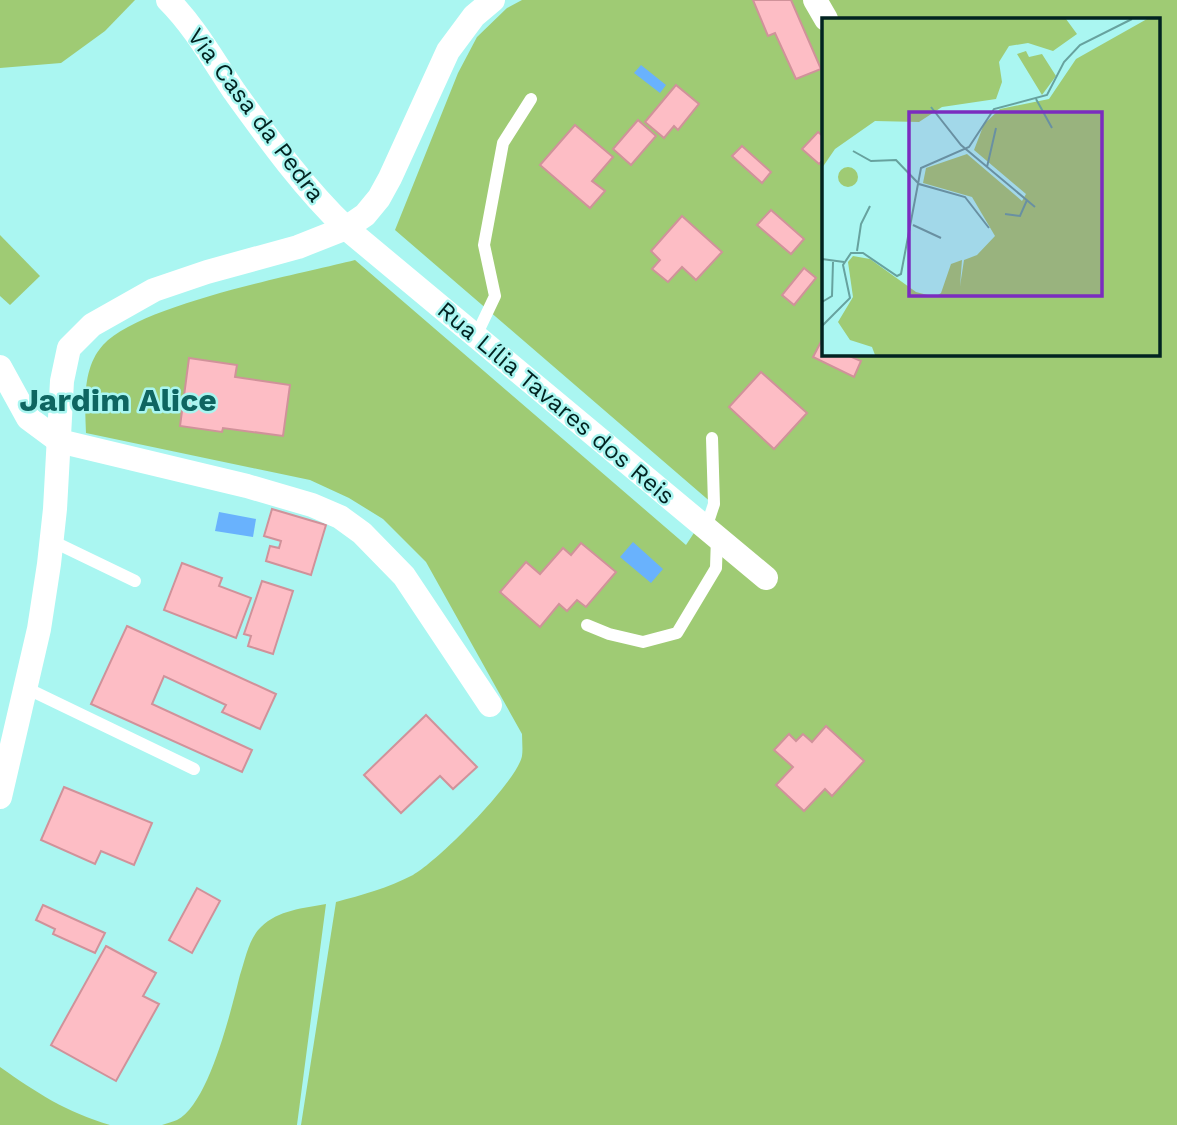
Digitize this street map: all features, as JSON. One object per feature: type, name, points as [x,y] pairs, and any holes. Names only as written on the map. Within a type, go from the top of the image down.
[{"type":"street","name":"Via Casa da Pedra","points":[[168,0],[201,40],[234,90],[318,202],[346,228]]},
{"type":"street","points":[[0,797],[39,629],[52,541],[65,357],[75,341],[92,326],[154,290],[298,247],[346,228],[365,215],[379,198],[448,51],[474,16],[493,0]]},
{"type":"street","points":[[815,0],[825,18]]},
{"type":"street","name":"Rua Lília Tavares dos Reis","points":[[346,228],[766,578]]},
{"type":"street","points":[[0,367],[28,418],[59,441],[258,489],[312,505],[340,517],[362,533],[404,576],[489,705]]},
{"type":"lane","points":[[476,336],[495,296],[484,245],[503,143],[531,100]]},
{"type":"lane","points":[[587,625],[609,634],[643,642],[677,633],[716,568],[711,532],[714,504],[712,438]]},
{"type":"lane","points":[[52,541],[135,581]]},
{"type":"lane","points":[[26,688],[194,769]]},
{"type":"green space","points":[[0,0],[135,0],[105,31],[61,63],[0,68]]},
{"type":"green space","points":[[522,0],[1177,0],[1177,1125],[301,1125],[336,902],[404,880],[439,855],[492,802],[517,768],[522,756],[522,734],[426,562],[383,519],[349,498],[310,480],[86,433],[86,387],[96,354],[122,330],[184,304],[355,260],[686,545],[713,504],[395,230],[458,73],[477,37],[507,8]]},
{"type":"green space","points":[[0,235],[40,276],[10,305],[0,296]]},
{"type":"green space","points":[[326,904],[297,1125],[162,1125],[177,1120],[189,1111],[209,1076],[253,937],[268,921],[283,913]]},
{"type":"green space","points":[[0,1067],[52,1101],[110,1125],[0,1125]]},
{"type":"water","points":[[641,65],[666,85],[660,93],[634,73]]},
{"type":"water","points":[[219,512],[256,519],[253,537],[215,531]]},
{"type":"water","points":[[633,542],[663,569],[651,583],[620,557]]},
{"type":"building","points":[[753,0],[791,0],[821,69],[796,79],[775,33],[768,36]]},
{"type":"building","points":[[676,85],[699,104],[678,130],[674,126],[664,138],[645,122]]},
{"type":"building","points":[[638,120],[656,136],[631,165],[613,149]]},
{"type":"building","points":[[575,125],[613,157],[592,181],[605,191],[590,208],[540,165]]},
{"type":"building","points":[[818,132],[822,135],[822,161],[819,164],[802,149]]},
{"type":"building","points":[[742,146],[771,172],[762,183],[732,156]]},
{"type":"building","points":[[771,210],[804,239],[791,254],[757,225]]},
{"type":"building","points":[[682,216],[722,252],[696,280],[682,267],[668,282],[652,269],[660,260],[651,251]]},
{"type":"building","points":[[804,268],[816,278],[794,305],[782,295]]},
{"type":"building","points":[[822,340],[822,355],[847,355],[861,361],[854,377],[813,357]]},
{"type":"building","points":[[189,358],[237,365],[235,377],[290,385],[283,436],[223,428],[222,432],[180,426]]},
{"type":"building","points":[[761,372],[807,413],[774,449],[729,407]]},
{"type":"building","points":[[272,509],[326,525],[311,575],[266,561],[270,546],[279,548],[281,541],[264,536]]},
{"type":"building","points":[[581,543],[616,572],[586,607],[577,600],[567,611],[559,604],[540,627],[500,592],[526,562],[540,574],[563,548],[571,555]]},
{"type":"building","points":[[182,563],[222,578],[219,586],[251,598],[236,638],[164,610]]},
{"type":"building","points":[[262,581],[293,591],[273,654],[248,646],[251,636],[244,634]]},
{"type":"building","points":[[127,626],[276,694],[260,729],[222,712],[226,705],[164,676],[152,704],[252,750],[242,772],[91,704]]},
{"type":"building","points":[[426,715],[477,767],[453,789],[440,776],[401,813],[364,775]]},
{"type":"building","points":[[826,726],[864,761],[832,796],[825,789],[804,811],[776,785],[793,767],[774,750],[789,734],[796,741],[803,734],[812,742]]},
{"type":"building","points":[[64,787],[152,823],[134,865],[101,851],[95,864],[41,840]]},
{"type":"building","points":[[197,888],[220,901],[192,953],[169,940]]},
{"type":"building","points":[[43,905],[105,933],[95,953],[53,934],[55,929],[36,920]]},
{"type":"building","points":[[106,946],[156,973],[143,996],[159,1004],[116,1081],[51,1045]]},
{"type":"district","name":"Jardim Alice","points":[[118,400]]}]
